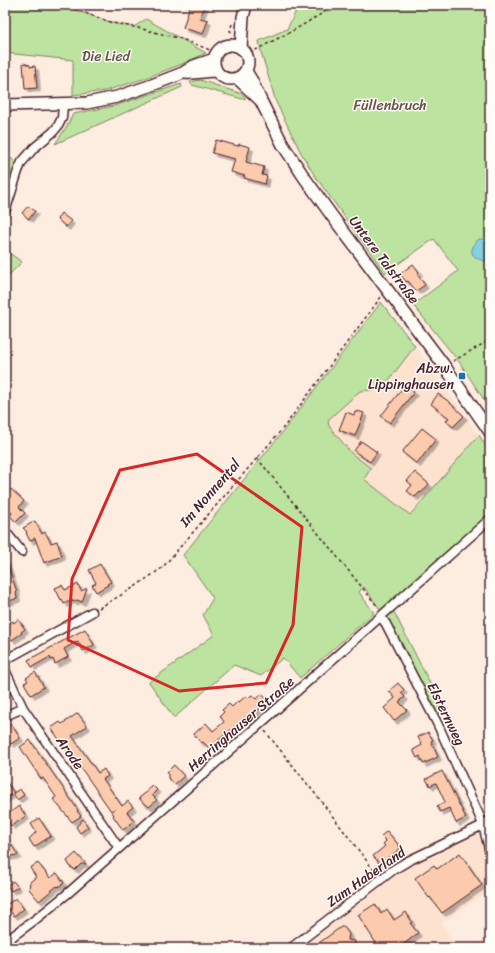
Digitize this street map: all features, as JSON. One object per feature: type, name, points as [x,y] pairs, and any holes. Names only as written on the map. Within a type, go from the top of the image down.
[{"type":"street","points":[[235,46],[246,5]]},
{"type":"street","points":[[5,105],[87,103],[117,97],[183,73],[225,46],[235,46],[246,54],[248,65],[246,71],[237,78],[223,78],[214,67],[213,54]]},
{"type":"street","points":[[183,73],[194,74],[206,71],[216,71]]},
{"type":"street","name":"Untere Talstraße","points":[[246,71],[283,145],[304,177],[443,364],[490,432]]},
{"type":"street","name":"Untere Talstraße","points":[[237,78],[261,100]]},
{"type":"street","points":[[5,212],[22,162],[34,148],[58,126],[62,118],[63,104]]},
{"type":"street","name":"Herringhauser Straße","points":[[5,942],[67,894],[490,519]]},
{"type":"street","points":[[5,531],[22,552]]},
{"type":"street","points":[[5,660],[92,612]]},
{"type":"street","name":"Elsternweg","points":[[381,617],[438,725],[486,822]]},
{"type":"street","name":"Arode","points":[[5,670],[23,708],[119,848]]},
{"type":"street","points":[[5,716],[23,708]]},
{"type":"street","points":[[486,822],[490,853]]},
{"type":"street","name":"Zum Haberland","points":[[291,948],[393,870],[486,822]]},
{"type":"path","points":[[63,5],[113,23],[182,39],[213,54]]},
{"type":"path","points":[[252,52],[296,29],[336,5]]},
{"type":"path","name":"Im Nonnental","points":[[92,612],[162,568],[284,426],[387,290]]},
{"type":"path","points":[[443,364],[451,362],[490,340]]},
{"type":"path","points":[[257,458],[379,608],[381,617]]},
{"type":"path","points":[[260,724],[381,880]]},
{"type":"highlighted area","points":[[197,454],[302,527],[293,625],[266,683],[179,691],[68,640],[72,579],[120,470]]},
{"type":"shaded area","points":[[415,346],[479,435],[410,515],[363,479],[371,468],[352,454],[329,426],[327,420],[360,391],[382,388]]},
{"type":"shaded area","points":[[479,830],[490,879],[490,891],[441,923],[458,948],[297,948],[403,868]]},
{"type":"shaded area","points":[[490,934],[490,948],[470,948]]},
{"type":"green space","name":"Die Lied","points":[[5,5],[61,5],[113,23],[134,27],[146,19],[206,53],[143,79],[105,91],[73,95],[73,60],[5,53]]},
{"type":"green space","name":"Füllenbruch","points":[[299,5],[490,5],[490,409],[460,363],[413,305],[458,271],[434,239],[385,273],[315,176],[301,153],[276,102],[259,41],[287,29]]},
{"type":"green space","points":[[200,80],[242,94],[246,98],[242,99],[192,85],[190,82]]},
{"type":"green space","points":[[181,84],[182,87],[55,144],[73,114],[114,106]]},
{"type":"green space","points":[[11,158],[16,164],[5,198],[5,161]]},
{"type":"green space","points":[[5,250],[22,262],[5,279]]},
{"type":"green space","points":[[381,302],[415,346],[382,389],[360,391],[328,420],[329,426],[352,454],[371,468],[364,479],[410,515],[479,435],[490,453],[490,513],[381,611],[364,587],[359,592],[374,613],[300,678],[283,658],[261,676],[234,665],[174,718],[149,682],[214,635],[203,615],[213,598],[183,555],[281,434]]},
{"type":"green space","points":[[393,610],[443,709],[436,716],[386,619]]},
{"type":"water","points":[[479,239],[490,240],[490,257],[484,261],[472,253],[475,243]]},
{"type":"building","points":[[190,5],[205,5],[200,18],[208,20],[203,34],[183,28]]},
{"type":"building","points":[[23,63],[30,65],[30,67],[35,66],[37,88],[25,89]]},
{"type":"building","points":[[216,140],[238,146],[239,144],[250,147],[246,162],[264,167],[262,175],[267,176],[265,184],[244,178],[245,176],[231,172],[235,159],[212,153]]},
{"type":"building","points":[[28,206],[35,211],[29,219],[22,213]]},
{"type":"building","points":[[61,213],[71,221],[66,227],[57,219]]},
{"type":"building","points":[[413,264],[419,272],[417,274],[425,285],[416,291],[400,274]]},
{"type":"building","points":[[405,385],[414,392],[390,423],[381,416]]},
{"type":"building","points":[[438,394],[451,403],[464,416],[453,427],[446,421],[449,418],[431,404]]},
{"type":"building","points":[[357,411],[364,413],[355,436],[339,430],[346,412],[354,415]]},
{"type":"building","points":[[422,428],[436,439],[417,464],[402,452]]},
{"type":"building","points":[[361,441],[377,452],[370,462],[354,451]]},
{"type":"building","points":[[415,472],[429,484],[415,497],[407,491],[412,485],[407,481]]},
{"type":"building","points":[[11,489],[24,501],[19,507],[25,513],[16,522],[10,516],[12,513],[5,507],[5,495]]},
{"type":"building","points":[[35,521],[42,534],[45,532],[51,543],[57,541],[62,556],[44,563],[35,538],[30,541],[26,533],[27,532],[23,528]]},
{"type":"building","points":[[5,560],[17,592],[17,598],[5,603]]},
{"type":"building","points":[[100,564],[111,582],[96,592],[92,585],[96,583],[89,570]]},
{"type":"building","points":[[78,584],[81,591],[87,588],[82,602],[77,600],[73,602],[72,600],[64,604],[55,588],[62,585],[65,590]]},
{"type":"building","points":[[18,619],[25,629],[12,640],[5,631],[5,627],[13,621],[14,623]]},
{"type":"building","points":[[85,629],[94,645],[83,651],[78,641],[64,649],[68,657],[55,664],[53,659],[51,660],[50,657],[32,667],[28,660]]},
{"type":"building","points":[[35,672],[44,687],[31,695],[24,683],[28,681],[26,678]]},
{"type":"building","points":[[398,683],[404,690],[401,693],[405,697],[399,702],[407,710],[394,721],[384,708],[395,698],[389,691]]},
{"type":"building","points":[[262,694],[268,701],[249,718],[247,716],[210,749],[203,742],[201,743],[194,734],[206,723],[213,731],[224,722],[220,716],[224,712],[222,710],[229,704],[232,707],[246,696],[248,698],[252,695],[256,699]]},
{"type":"building","points":[[78,713],[87,726],[72,736],[98,773],[104,769],[108,776],[103,779],[122,806],[128,801],[133,807],[127,812],[134,821],[123,830],[113,816],[114,815],[112,812],[115,809],[111,811],[82,768],[74,757],[72,758],[51,728],[60,722],[62,724]]},
{"type":"building","points":[[11,724],[20,738],[11,744],[5,736],[5,729]]},
{"type":"building","points":[[428,732],[433,740],[431,741],[438,757],[423,764],[420,756],[417,758],[413,750],[422,745],[418,737]]},
{"type":"building","points":[[30,740],[78,810],[77,811],[81,816],[72,822],[53,799],[56,797],[43,778],[41,779],[20,747]]},
{"type":"building","points":[[174,765],[184,776],[175,784],[168,778],[167,772]]},
{"type":"building","points":[[442,771],[466,818],[456,823],[449,808],[440,812],[437,806],[445,802],[436,783],[430,786],[426,779]]},
{"type":"building","points":[[5,780],[14,793],[5,799]]},
{"type":"building","points":[[152,785],[157,790],[152,795],[157,800],[149,807],[139,798],[148,791],[147,789]]},
{"type":"building","points":[[20,789],[24,795],[17,800],[13,793]]},
{"type":"building","points":[[19,806],[26,816],[11,826],[5,816]]},
{"type":"building","points":[[39,818],[51,836],[34,847],[29,839],[36,832],[31,824]]},
{"type":"building","points":[[83,819],[88,827],[80,833],[76,827]]},
{"type":"building","points":[[387,831],[401,848],[380,864],[373,856],[385,846],[383,844],[386,841],[381,836]]},
{"type":"building","points":[[5,835],[14,849],[18,855],[5,857]]},
{"type":"building","points":[[76,853],[86,864],[81,864],[75,870],[71,868],[67,861]]},
{"type":"building","points":[[460,853],[482,885],[442,913],[415,878],[434,865],[437,869]]},
{"type":"building","points":[[38,863],[50,878],[57,873],[64,883],[58,887],[57,886],[39,901],[29,889],[30,882],[36,877],[30,868]]},
{"type":"building","points":[[13,881],[18,887],[11,891],[7,885]]},
{"type":"building","points":[[16,898],[24,909],[14,916],[6,905]]},
{"type":"building","points":[[375,904],[381,914],[387,909],[394,920],[406,912],[412,922],[410,923],[418,933],[399,948],[379,948],[358,915]]},
{"type":"building","points":[[341,927],[344,927],[349,934],[348,940],[355,941],[354,948],[312,948]]},
{"type":"place","name":"Abzw. Lippinghausen","points":[[462,376]]}]
